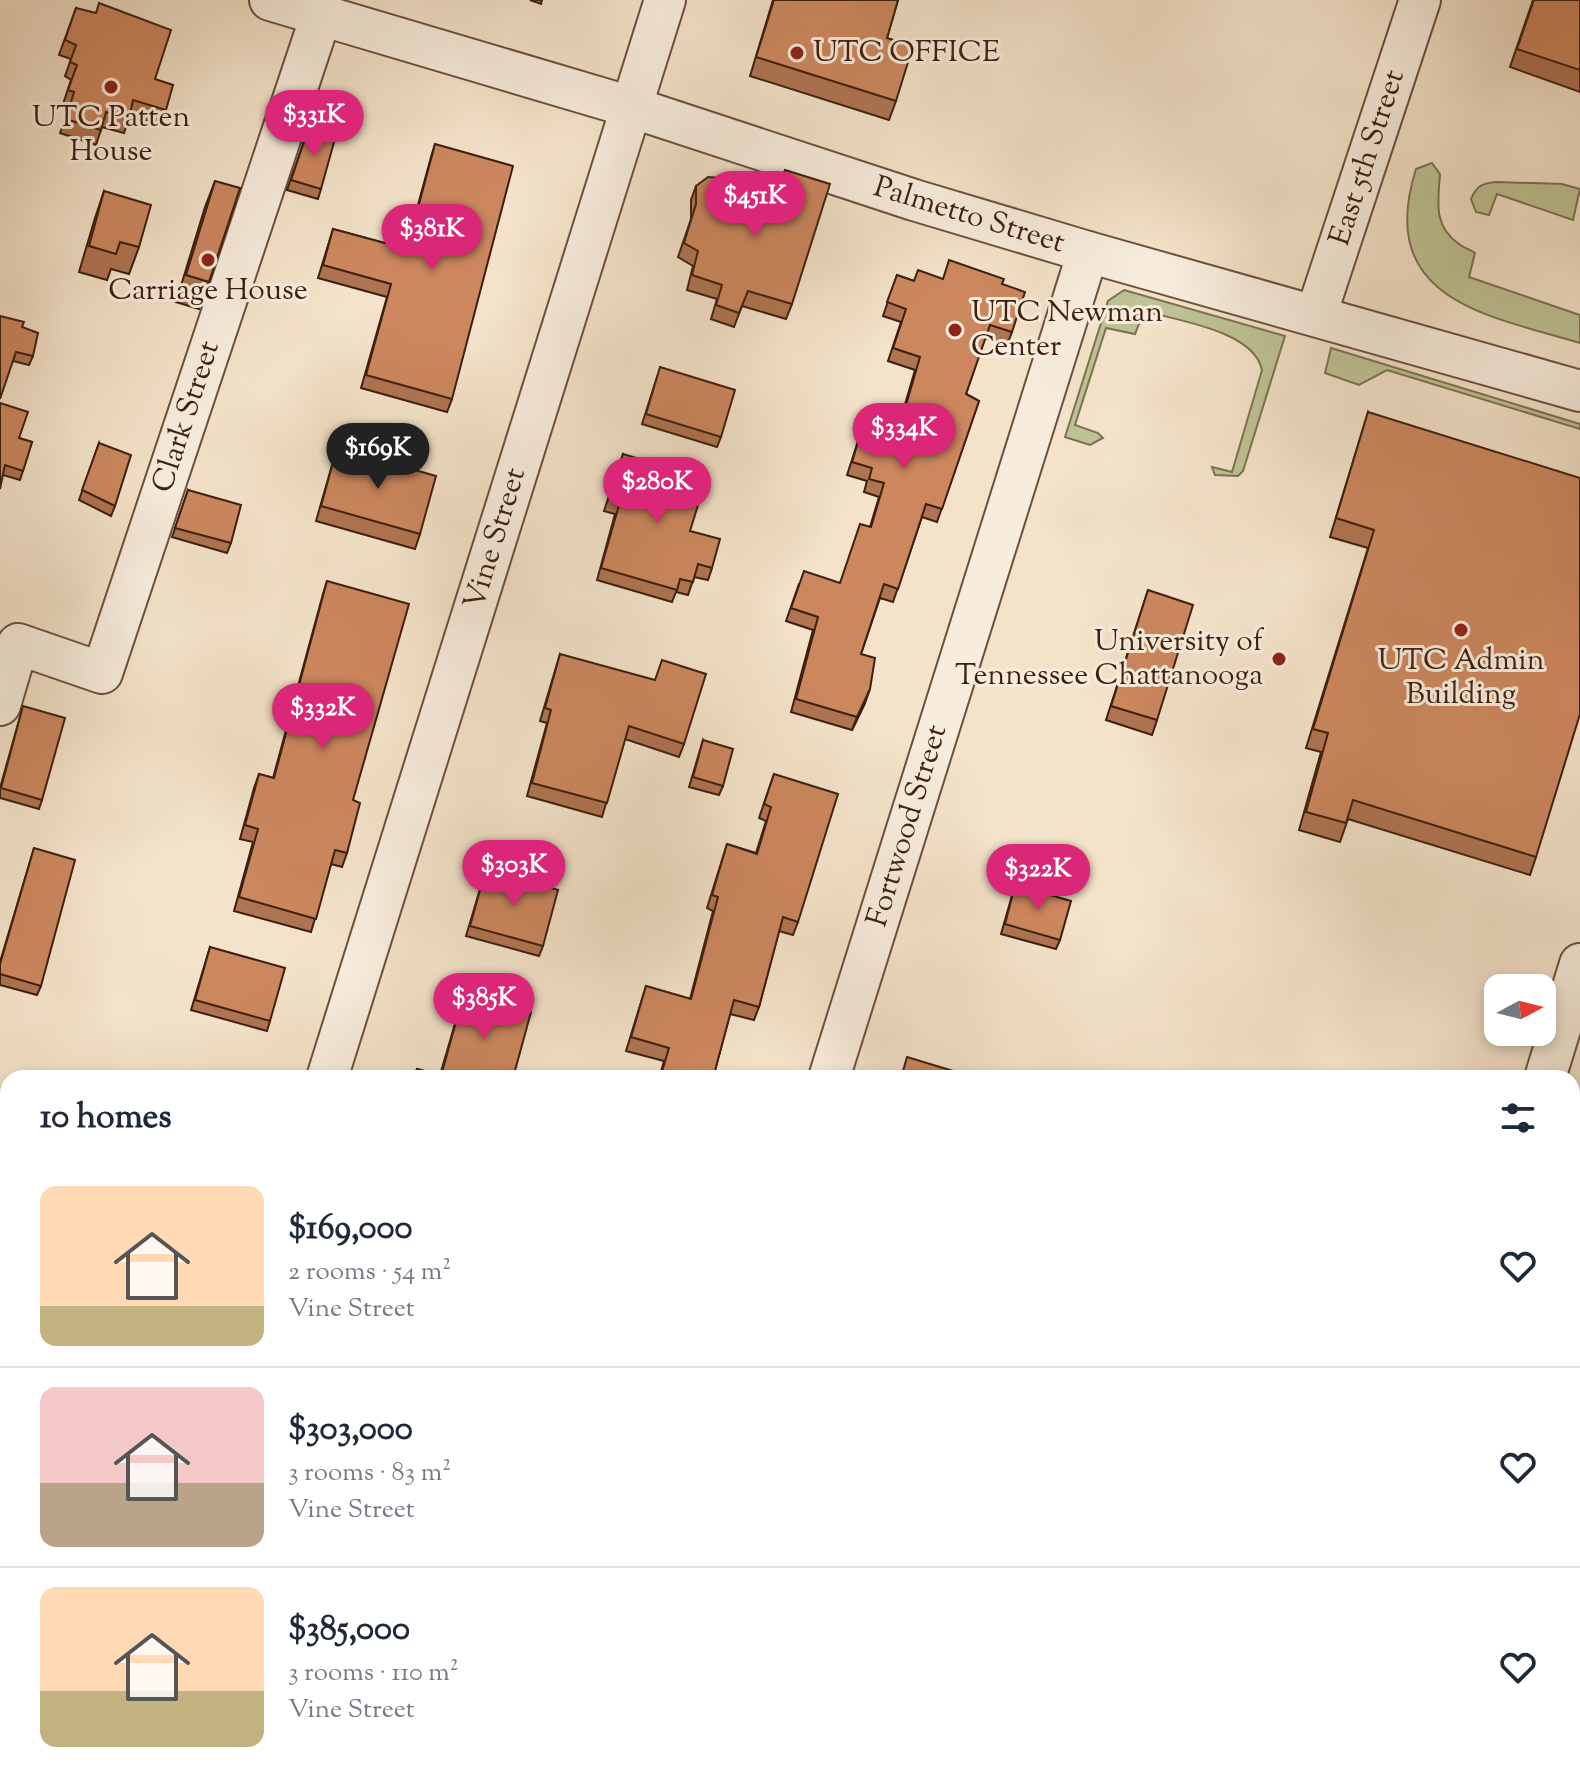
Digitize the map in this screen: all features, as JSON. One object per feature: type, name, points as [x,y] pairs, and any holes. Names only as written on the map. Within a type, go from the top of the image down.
[{"type":"street","name":"Palmetto Street","points":[[270,0],[631,107],[914,200],[1088,252],[1580,391]]},
{"type":"street","name":"Vine Street","points":[[330,1070],[665,0]]},
{"type":"street","name":"East 5th Street","points":[[1316,315],[1420,0]]},
{"type":"street","name":"Clark Street","points":[[0,705],[18,644],[102,673],[321,16]]},
{"type":"street","name":"Fortwood Street","points":[[832,1070],[1088,252]]},
{"type":"street","points":[[1548,1070],[1577,982]]},
{"type":"green space","points":[[1432,163],[1440,174],[1438,194],[1441,221],[1451,237],[1475,253],[1469,277],[1580,315],[1580,343],[1476,310],[1447,294],[1425,274],[1411,247],[1407,213],[1416,169]]},
{"type":"green space","points":[[1497,182],[1562,184],[1580,189],[1573,220],[1497,194],[1489,215],[1476,212],[1471,199],[1478,188]]},
{"type":"green space","points":[[1124,290],[1285,336],[1243,471],[1238,476],[1215,475],[1212,467],[1232,472],[1262,370],[1256,357],[1245,346],[1213,330],[1144,311],[1135,334],[1106,328],[1075,425],[1098,433],[1103,438],[1090,445],[1065,437],[1108,301]]},
{"type":"green space","points":[[1331,348],[1580,424],[1580,429],[1387,370],[1359,385],[1325,373]]},
{"type":"building","points":[[774,0],[898,0],[887,38],[913,46],[896,101],[756,57]]},
{"type":"building","points":[[1534,0],[1580,0],[1580,70],[1517,49]]},
{"type":"building","name":"UTC Patten House","points":[[99,3],[171,30],[155,79],[173,85],[166,110],[133,100],[129,119],[106,112],[101,130],[66,119],[74,92],[68,90],[77,65],[70,62],[76,45],[65,40],[76,8],[96,13]]},
{"type":"building","points":[[309,127],[336,135],[321,189],[291,180]]},
{"type":"building","points":[[435,144],[513,166],[452,399],[366,375],[391,284],[323,265],[333,229],[407,249]]},
{"type":"building","points":[[785,170],[830,184],[792,304],[748,291],[739,313],[716,305],[722,285],[692,275],[698,251],[684,243],[696,204],[696,186],[708,177],[722,178],[731,196],[773,210]]},
{"type":"building","points":[[215,181],[240,188],[209,282],[186,275]]},
{"type":"building","points":[[104,191],[151,205],[139,247],[120,242],[116,254],[89,246]]},
{"type":"building","points":[[949,260],[1004,279],[1002,284],[1025,292],[1012,332],[990,325],[966,394],[979,401],[942,509],[926,504],[898,589],[884,584],[861,654],[875,658],[870,689],[857,717],[796,699],[818,617],[791,608],[804,571],[840,583],[860,524],[871,527],[884,483],[869,479],[872,468],[852,462],[861,432],[895,443],[920,357],[893,348],[906,309],[887,302],[897,275],[914,281],[918,270],[943,279]]},
{"type":"building","points":[[0,316],[24,322],[22,327],[38,333],[33,356],[16,352],[0,399]]},
{"type":"building","points":[[660,367],[735,390],[721,437],[646,414]]},
{"type":"building","points":[[0,403],[28,412],[19,438],[32,442],[23,471],[5,465],[0,489]]},
{"type":"building","name":"UTC Admin Building","points":[[1368,412],[1580,478],[1580,714],[1536,857],[1353,800],[1346,823],[1306,812],[1328,733],[1313,729],[1374,530],[1336,518]]},
{"type":"building","points":[[99,443],[131,455],[115,506],[82,490]]},
{"type":"building","points":[[337,448],[436,476],[420,534],[321,506]]},
{"type":"building","points":[[623,454],[706,479],[690,531],[720,539],[712,568],[698,564],[693,582],[680,579],[677,590],[601,568],[620,502],[609,498]]},
{"type":"building","points":[[188,490],[241,505],[231,543],[175,528]]},
{"type":"building","points":[[327,581],[409,604],[353,800],[360,803],[347,853],[335,850],[316,919],[239,897],[258,829],[245,825],[259,774],[274,778]]},
{"type":"building","points":[[1148,590],[1193,605],[1157,720],[1111,706]]},
{"type":"building","points":[[560,654],[655,680],[662,660],[706,674],[684,744],[629,726],[607,803],[532,783],[551,710],[545,708]]},
{"type":"building","points":[[23,706],[65,718],[42,800],[1,788]]},
{"type":"building","points":[[703,740],[733,749],[723,786],[693,777]]},
{"type":"building","points":[[774,774],[838,794],[798,922],[783,917],[759,1007],[734,1000],[715,1070],[662,1070],[669,1048],[631,1037],[646,986],[691,999],[718,897],[712,895],[727,844],[757,854],[771,807],[764,804]]},
{"type":"building","points":[[34,848],[75,860],[41,986],[0,974],[0,964]]},
{"type":"building","points":[[486,869],[558,890],[543,946],[470,926]]},
{"type":"building","points":[[1015,885],[1071,901],[1060,940],[1005,924]]},
{"type":"building","points":[[210,947],[285,968],[270,1021],[195,1000]]},
{"type":"building","points":[[464,993],[531,1012],[515,1070],[443,1070]]},
{"type":"building","points":[[907,1057],[950,1070],[903,1070]]},
{"type":"place","name":"UTC OFFICE","points":[[797,53]]},
{"type":"place","name":"UTC Patten House","points":[[111,87]]},
{"type":"place","name":"Carriage House","points":[[208,260]]},
{"type":"place","name":"UTC Newman Center","points":[[955,330]]},
{"type":"place","name":"UTC Admin Building","points":[[1461,630]]},
{"type":"place","name":"University of Tennessee Chattanooga","points":[[1279,659]]}]
